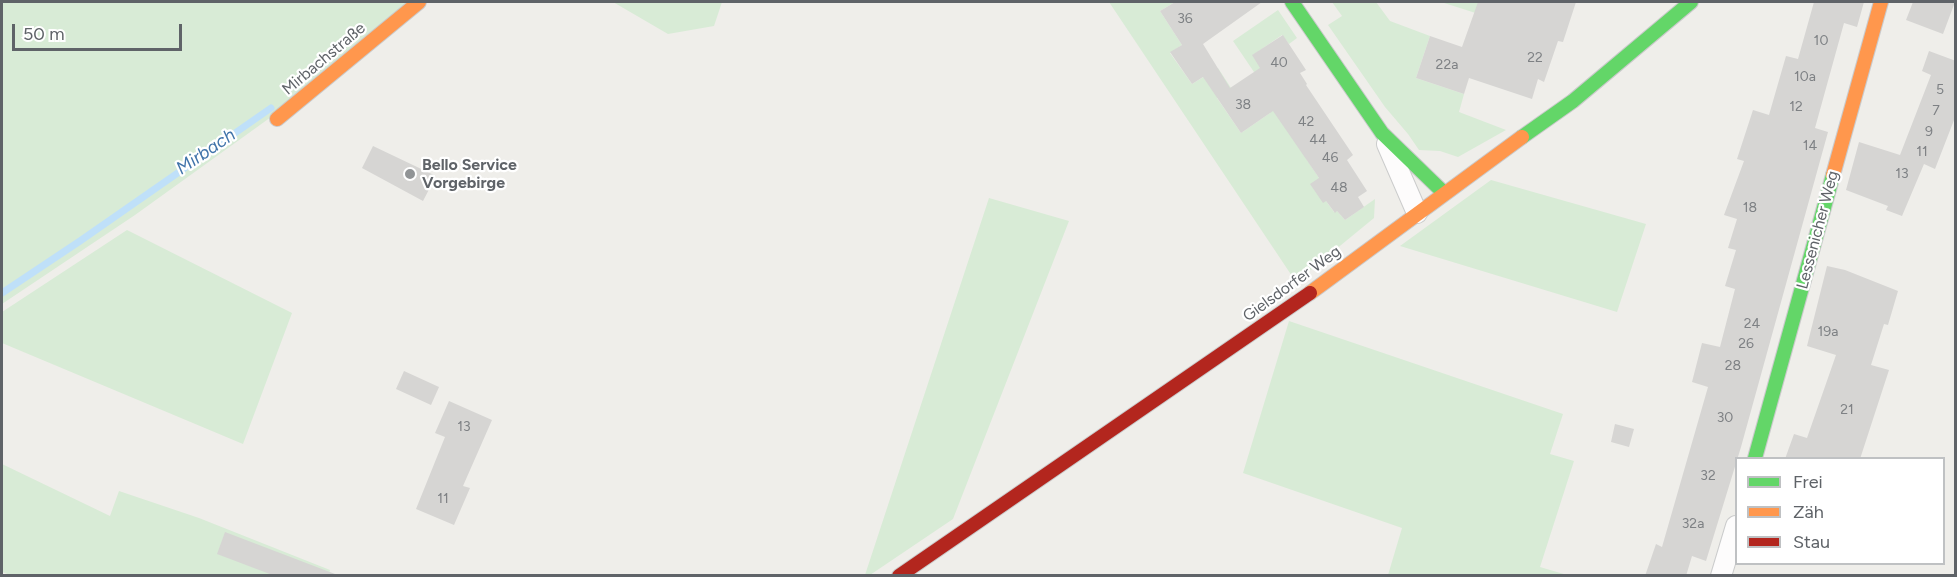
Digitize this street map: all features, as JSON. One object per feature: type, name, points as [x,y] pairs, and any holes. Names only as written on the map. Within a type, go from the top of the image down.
[{"type":"street","name":"Mirbachstraße","points":[[277,119],[418,2]]},
{"type":"street","points":[[1292,2],[1382,133],[1417,213]]},
{"type":"street","name":"Gielsdorfer Weg","points":[[899,576],[1276,317],[1573,101],[1691,2]]},
{"type":"street","name":"Lessenicher Weg","points":[[1756,457],[1881,2]]},
{"type":"street","points":[[1382,133],[1444,193]]},
{"type":"street","points":[[1721,576],[1735,532]]},
{"type":"green space","points":[[2,2],[412,2],[278,112],[135,215],[2,304]]},
{"type":"green space","points":[[613,2],[722,2],[714,26],[668,34]]},
{"type":"green space","points":[[1109,2],[1175,2],[1160,11],[1182,45],[1170,53],[1192,84],[1218,68],[1231,88],[1217,98],[1241,133],[1270,113],[1254,72],[1233,41],[1278,10],[1297,38],[1289,44],[1282,35],[1253,55],[1275,90],[1307,160],[1319,178],[1326,201],[1334,212],[1337,211],[1345,220],[1375,199],[1374,218],[1296,282]]},
{"type":"green space","points":[[1332,2],[1376,2],[1390,21],[1430,36],[1416,78],[1464,94],[1459,112],[1506,130],[1458,157],[1440,151],[1419,150],[1385,107],[1328,25],[1342,16]]},
{"type":"green space","points":[[1441,2],[1490,2],[1485,16]]},
{"type":"green space","points":[[1491,180],[1646,224],[1617,312],[1400,246]]},
{"type":"green space","points":[[989,198],[1069,221],[953,519],[870,575],[865,575]]},
{"type":"green space","points":[[127,230],[292,313],[243,444],[2,343],[2,312]]},
{"type":"green space","points":[[1289,321],[1563,414],[1550,454],[1574,461],[1540,567],[1567,575],[1388,575],[1402,528],[1243,473]]},
{"type":"green space","points":[[2,464],[110,516],[119,491],[199,518],[330,570],[329,575],[10,575],[2,572]]},
{"type":"building","points":[[1175,2],[1262,2],[1203,44],[1230,88],[1260,68],[1252,55],[1283,35],[1306,70],[1300,73],[1306,85],[1353,155],[1347,160],[1367,191],[1358,197],[1364,207],[1345,220],[1337,211],[1335,213],[1326,201],[1323,203],[1310,184],[1319,178],[1273,111],[1241,133],[1203,77],[1192,84],[1170,52],[1182,45],[1160,11]]},
{"type":"building","points":[[1478,2],[1576,2],[1563,42],[1558,41],[1544,82],[1538,79],[1532,99],[1469,78],[1464,94],[1416,78],[1430,36],[1462,47]]},
{"type":"building","points":[[1814,2],[1864,2],[1857,27],[1844,23],[1815,128],[1828,132],[1741,447],[1738,457],[1735,457],[1735,467],[1706,561],[1692,556],[1686,576],[1645,576],[1656,544],[1662,547],[1708,387],[1692,382],[1702,343],[1720,347],[1735,289],[1725,286],[1736,250],[1728,248],[1737,219],[1724,215],[1744,161],[1737,159],[1753,110],[1769,115],[1786,56],[1798,59]]},
{"type":"building","points":[[1913,2],[1955,2],[1943,34],[1906,20]]},
{"type":"building","points":[[1929,51],[1956,61],[1956,115],[1935,169],[1924,164],[1902,216],[1886,210],[1888,206],[1846,190],[1859,142],[1900,155],[1931,75],[1922,71]]},
{"type":"building","name":"Bello Service Vorgebirge","points":[[373,146],[436,176],[423,201],[362,168]]},
{"type":"building","points":[[1827,266],[1845,270],[1898,291],[1888,325],[1884,324],[1871,365],[1889,370],[1861,457],[1786,457],[1794,434],[1807,438],[1836,355],[1807,346]]},
{"type":"building","points":[[404,371],[439,387],[431,405],[396,389]]},
{"type":"building","points":[[449,401],[492,420],[463,486],[470,488],[454,525],[416,509],[445,437],[435,433]]},
{"type":"building","points":[[1615,424],[1634,429],[1629,447],[1611,442]]},
{"type":"building","points":[[225,532],[335,574],[334,576],[275,576],[217,554]]},
{"type":"waterway","name":"Mirbach","points":[[2,293],[271,108]]},
{"type":"traffic: fast","points":[[1292,2],[1382,133],[1444,193]]},
{"type":"traffic: fast","points":[[1522,137],[1573,101],[1691,2]]},
{"type":"traffic: fast","points":[[1755,457],[1833,175]]},
{"type":"traffic: slow","points":[[277,119],[419,2]]},
{"type":"traffic: slow","points":[[1833,175],[1881,2]]},
{"type":"traffic: slow","points":[[1310,293],[1522,137]]},
{"type":"traffic: jam","points":[[899,576],[1310,293]]},
{"type":"place","name":"Bello Service Vorgebirge","points":[[410,174]]}]
